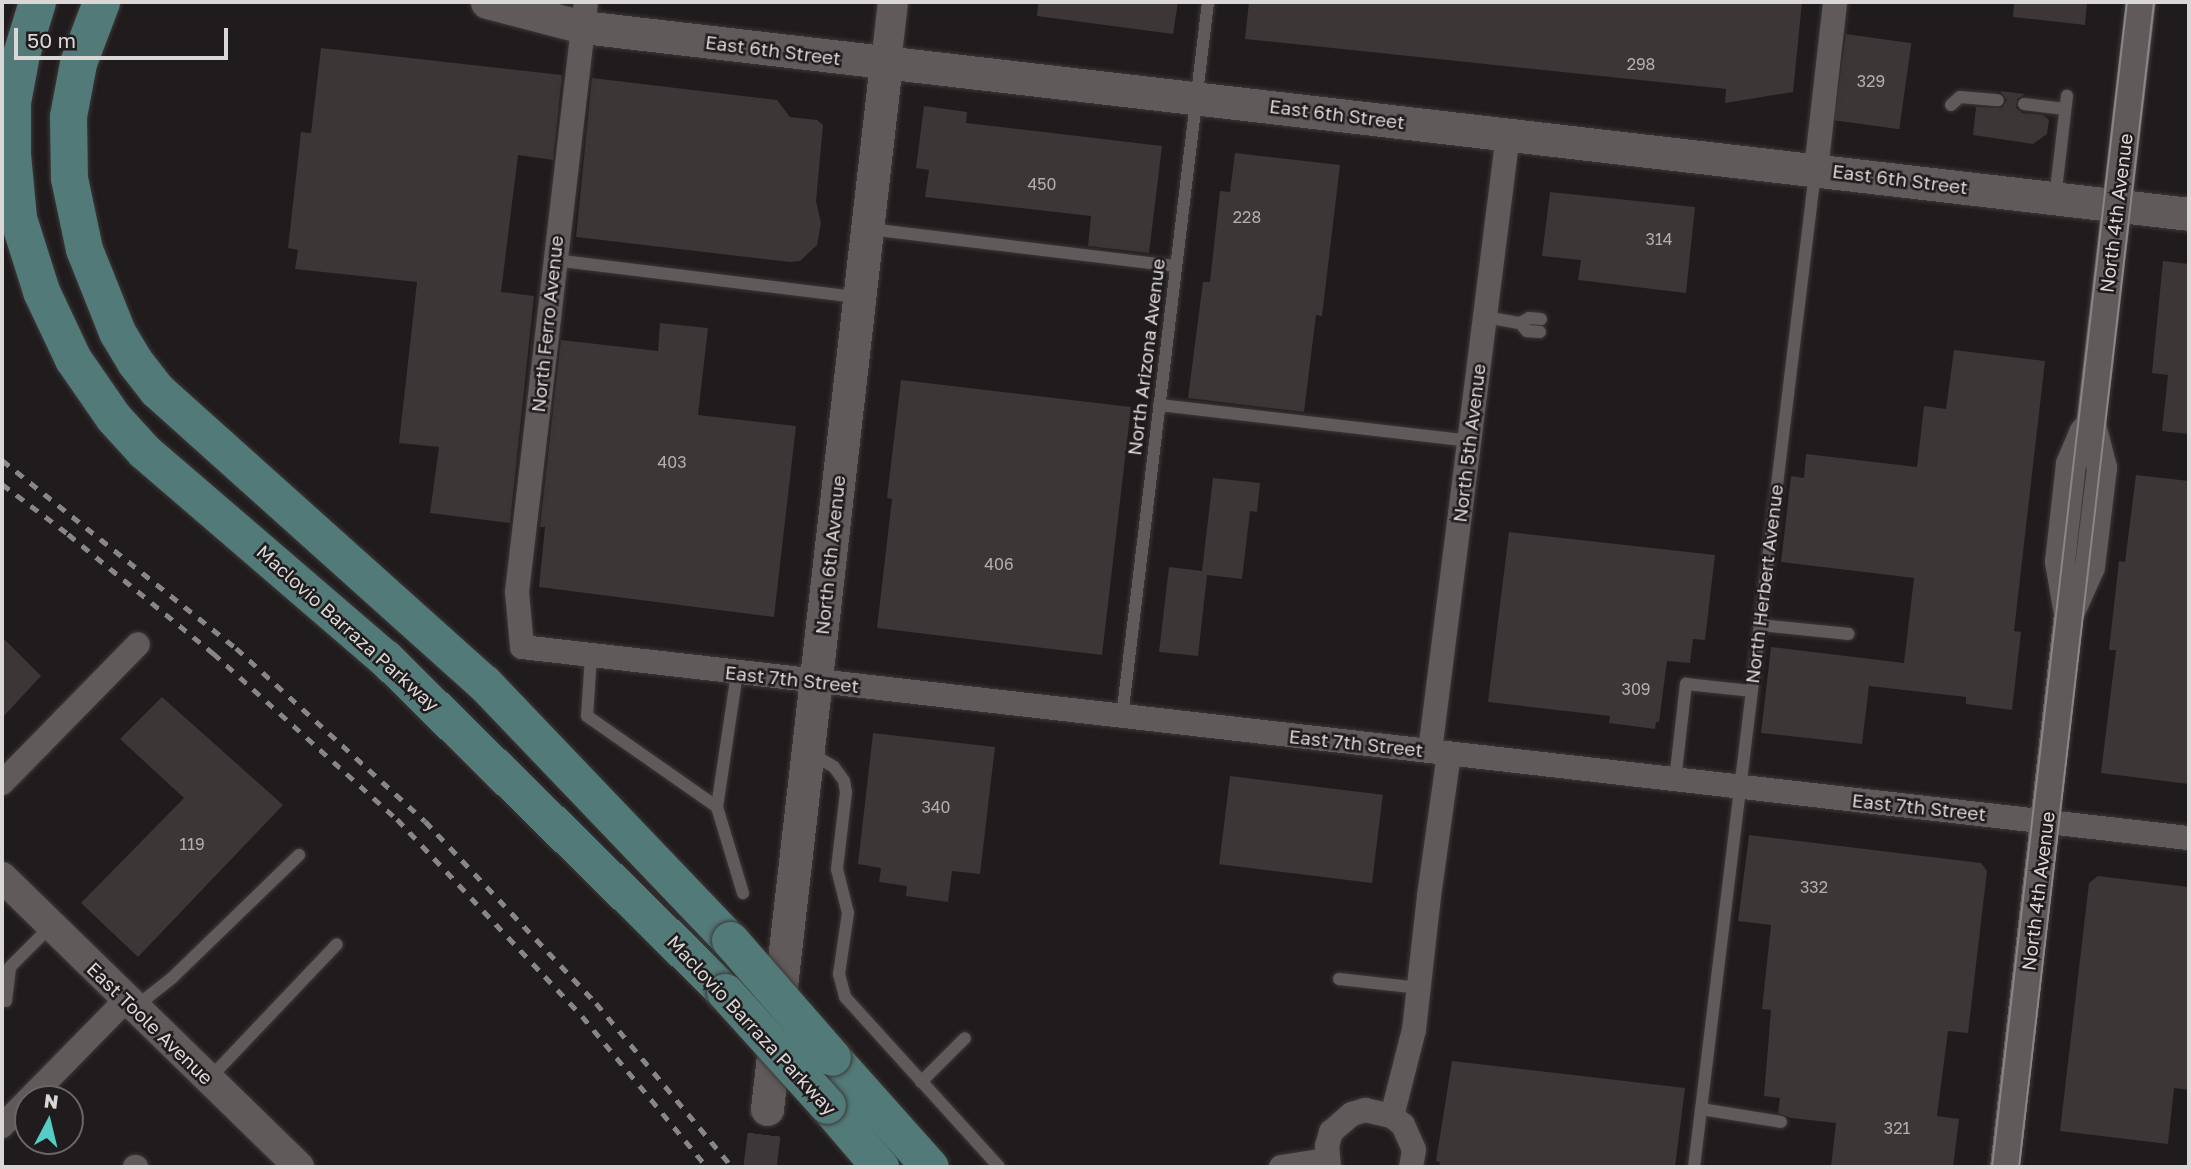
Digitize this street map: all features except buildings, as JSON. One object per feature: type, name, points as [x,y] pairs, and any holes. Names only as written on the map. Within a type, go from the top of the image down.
[{"type":"main road","name":"Maclovio Barraza Parkway","points":[[37,2],[21,54],[12,102],[12,154],[18,218],[41,291],[80,369],[113,417],[144,451],[385,657],[726,992],[880,1167]]},
{"type":"main road","name":"Maclovio Barraza Parkway","points":[[101,2],[78,63],[68,116],[69,178],[84,249],[117,332],[135,362],[157,390],[484,684],[730,940],[930,1167]]},
{"type":"main road","name":"East 6th Street","points":[[487,2],[584,14],[886,64],[1197,97],[2189,214]]},
{"type":"main road","name":"North 6th Avenue","points":[[766,1109],[886,64]]},
{"type":"street","name":"North 6th Avenue","points":[[886,64],[893,2]]},
{"type":"street","name":"North Herbert Avenue","points":[[1816,170],[1835,2]]},
{"type":"street","name":"North 4th Avenue","points":[[2005,1167],[2069,614],[2061,573],[2061,550],[2071,464],[2084,433],[2091,425],[2141,2]]},
{"type":"street","name":"North Ferro Avenue","points":[[522,647],[517,592],[584,14]]},
{"type":"street","name":"North 5th Avenue","points":[[1392,1116],[1414,1030],[1419,988],[1469,441],[1508,134]]},
{"type":"street","points":[[2,783],[138,644]]},
{"type":"street","name":"East 7th Street","points":[[522,647],[2189,838]]},
{"type":"street","name":"East Toole Avenue","points":[[2,877],[129,1005],[299,1167]]},
{"type":"street","points":[[45,1085],[129,1005]]},
{"type":"street","points":[[1281,1167],[1328,1163],[1331,1132],[1352,1114],[1365,1110],[1392,1116],[1410,1136],[1414,1150],[1411,1167]]},
{"type":"lane","name":"North Arizona Avenue","points":[[1122,717],[1208,2]]},
{"type":"lane","points":[[1951,105],[1960,97],[1998,100]]},
{"type":"lane","points":[[2024,104],[2066,102],[2055,198]]},
{"type":"lane","name":"North Herbert Avenue","points":[[1694,1167],[1816,170]]},
{"type":"lane","points":[[865,229],[1176,266]]},
{"type":"lane","points":[[554,260],[858,297]]},
{"type":"lane","points":[[1485,317],[1520,323],[1527,331],[1541,326]]},
{"type":"lane","points":[[1159,405],[1469,441]]},
{"type":"lane","points":[[1759,625],[1849,634]]},
{"type":"lane","points":[[590,656],[587,716],[717,807]]},
{"type":"lane","points":[[737,673],[717,807],[743,892]]},
{"type":"lane","points":[[1675,780],[1686,684],[1751,691]]},
{"type":"lane","points":[[808,751],[834,767],[844,781],[846,792],[837,869],[848,913],[840,986],[845,998],[999,1167]]},
{"type":"lane","points":[[129,1005],[172,978],[299,855]]},
{"type":"lane","points":[[6,1001],[10,967],[51,926]]},
{"type":"lane","points":[[208,1080],[337,944]]},
{"type":"lane","points":[[1339,979],[1419,988]]},
{"type":"lane","points":[[921,1082],[965,1038]]},
{"type":"lane","points":[[1701,1109],[1781,1122]]},
{"type":"tunnel","points":[[760,1167],[767,1109]]},
{"type":"tram line","points":[[1992,1167],[2127,2]]},
{"type":"tram line","points":[[2019,1167],[2154,2]]},
{"type":"railway","points":[[2,460],[236,648],[425,821],[596,1003],[732,1167]]},
{"type":"railway","points":[[2,484],[68,534],[213,653],[397,819],[582,1016],[707,1167]]}]
